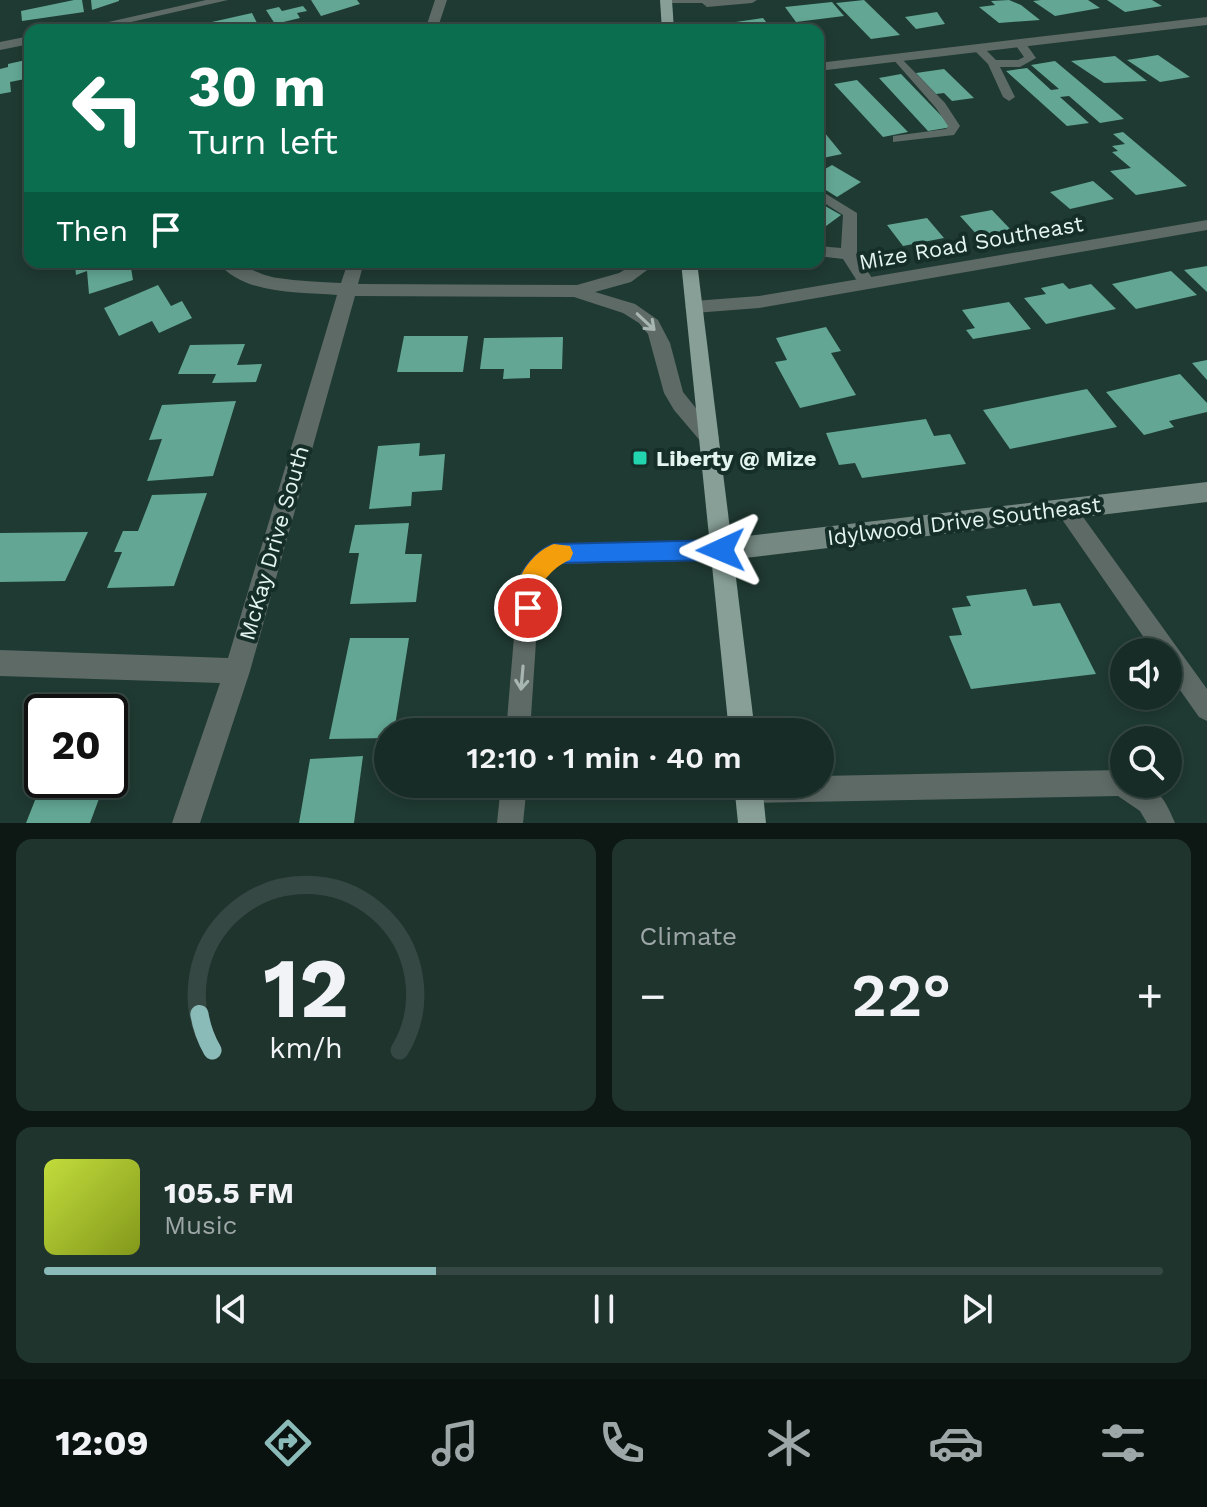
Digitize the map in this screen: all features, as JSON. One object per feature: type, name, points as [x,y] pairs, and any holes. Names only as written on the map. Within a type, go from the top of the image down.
[{"type":"main road","points":[[666,0],[668,24]]},
{"type":"main road","points":[[690,268],[740,718]]},
{"type":"main road","points":[[749,798],[752,823]]},
{"type":"street","points":[[138,24],[222,0]]},
{"type":"street","points":[[433,24],[441,0]]},
{"type":"street","points":[[824,66],[1207,21]]},
{"type":"street","points":[[0,46],[24,41]]},
{"type":"street","name":"Mize Road Southeast","points":[[694,307],[759,302],[1207,225]]},
{"type":"street","points":[[235,268],[246,275],[277,284],[347,290],[577,291],[625,278],[641,268]]},
{"type":"street","name":"McKay Drive South","points":[[186,823],[237,671],[354,268]]},
{"type":"street","points":[[577,291],[594,301],[622,305],[647,320],[656,331],[675,395],[709,437]]},
{"type":"street","name":"Idylwood Drive Southeast","points":[[721,550],[1207,492]]},
{"type":"street","points":[[0,663],[237,671]]},
{"type":"lane","points":[[666,0],[707,0],[707,4],[752,0]]},
{"type":"lane","points":[[993,63],[1020,64],[1030,58],[1020,43]]},
{"type":"lane","points":[[978,48],[993,63],[1009,97]]},
{"type":"lane","points":[[898,58],[941,106],[954,126],[950,132],[898,139]]},
{"type":"lane","points":[[824,197],[850,213],[854,227],[848,244],[849,254],[867,283]]},
{"type":"lane","points":[[824,252],[849,254]]},
{"type":"lane","points":[[1066,509],[1157,638]]},
{"type":"lane","points":[[519,718],[530,577],[554,554],[721,550]]},
{"type":"lane","points":[[1182,673],[1207,709]]},
{"type":"lane","points":[[834,786],[1122,783],[1149,802],[1162,823]]},
{"type":"lane","points":[[510,823],[513,798]]},
{"type":"building","points":[[82,0],[84,12],[22,21],[21,11]]},
{"type":"building","points":[[91,0],[119,0],[119,1],[92,10]]},
{"type":"building","points":[[311,0],[357,0],[360,4],[321,16]]},
{"type":"building","points":[[864,0],[900,35],[871,39],[836,3]]},
{"type":"building","points":[[1009,0],[1040,20],[999,23],[979,7],[995,5],[991,1]]},
{"type":"building","points":[[1088,0],[1100,8],[1055,16],[1033,1]]},
{"type":"building","points":[[1107,0],[1152,0],[1162,6],[1125,12]]},
{"type":"building","points":[[832,2],[844,16],[796,22],[785,7]]},
{"type":"building","points":[[303,6],[307,11],[297,13],[300,18],[275,24],[266,10],[279,7],[282,11]]},
{"type":"building","points":[[937,12],[945,24],[916,29],[905,17]]},
{"type":"building","points":[[252,13],[258,24],[203,24]]},
{"type":"building","points":[[763,18],[768,24],[738,24],[736,22]]},
{"type":"building","points":[[1158,55],[1190,77],[1160,82],[1127,60]]},
{"type":"building","points":[[1115,56],[1147,81],[1104,83],[1071,61]]},
{"type":"building","points":[[24,60],[24,79],[10,82],[11,92],[0,94],[0,69],[8,67],[8,64]]},
{"type":"building","points":[[1055,61],[1124,119],[1100,123],[1069,96],[1060,97],[1089,123],[1067,126],[1006,71],[1027,68],[1051,90],[1059,89],[1031,65]]},
{"type":"building","points":[[944,69],[974,98],[952,101],[944,93],[936,94],[916,73]]},
{"type":"building","points":[[901,74],[952,127],[928,131],[879,78]]},
{"type":"building","points":[[857,80],[908,132],[883,137],[834,84]]},
{"type":"building","points":[[824,132],[842,154],[824,158]]},
{"type":"building","points":[[1123,132],[1187,186],[1136,195],[1110,171],[1131,168],[1112,152],[1118,151],[1112,146],[1125,144],[1113,134]]},
{"type":"building","points":[[832,165],[861,182],[837,197],[824,189],[824,170]]},
{"type":"building","points":[[1093,181],[1114,199],[1070,209],[1050,192]]},
{"type":"building","points":[[824,205],[841,215],[824,228]]},
{"type":"building","points":[[992,210],[1012,231],[978,236],[960,216]]},
{"type":"building","points":[[927,218],[944,238],[903,246],[887,225]]},
{"type":"building","points":[[1207,266],[1207,292],[1184,270]]},
{"type":"building","points":[[75,268],[131,268],[133,280],[89,294],[87,271],[76,275]]},
{"type":"building","points":[[1171,271],[1197,295],[1136,309],[1112,284]]},
{"type":"building","points":[[1063,283],[1069,289],[1091,284],[1116,309],[1046,324],[1024,298],[1046,294],[1041,288]]},
{"type":"building","points":[[158,285],[171,306],[182,301],[192,318],[159,333],[152,321],[119,336],[104,308]]},
{"type":"building","points":[[1009,302],[1031,329],[973,339],[966,330],[975,328],[962,310]]},
{"type":"building","points":[[826,327],[841,351],[831,353],[856,395],[800,408],[775,362],[787,360],[776,338]]},
{"type":"building","points":[[404,336],[468,336],[463,372],[397,372]]},
{"type":"building","points":[[563,337],[562,369],[530,369],[530,378],[503,379],[504,369],[480,369],[484,338]]},
{"type":"building","points":[[245,344],[237,365],[262,364],[256,382],[212,383],[216,374],[178,374],[190,345]]},
{"type":"building","points":[[1207,360],[1207,380],[1192,363]]},
{"type":"building","points":[[1180,374],[1207,403],[1207,412],[1169,421],[1174,427],[1144,435],[1106,392]]},
{"type":"building","points":[[1087,389],[1117,427],[1010,449],[983,410]]},
{"type":"building","points":[[236,401],[213,476],[147,481],[162,439],[149,440],[162,405]]},
{"type":"building","points":[[926,419],[934,436],[950,434],[966,464],[862,478],[855,463],[839,465],[826,433]]},
{"type":"building","points":[[420,443],[419,456],[445,454],[442,490],[412,492],[411,506],[369,509],[378,446]]},
{"type":"building","points":[[207,493],[174,586],[107,588],[122,552],[114,552],[123,531],[138,531],[152,495]]},
{"type":"building","points":[[409,523],[405,554],[422,554],[416,602],[350,604],[359,553],[349,553],[355,525]]},
{"type":"building","points":[[88,532],[65,581],[0,582],[0,533]]},
{"type":"building","points":[[1026,589],[1033,606],[1060,603],[1096,674],[971,689],[949,636],[962,635],[952,608],[971,606],[966,596]]},
{"type":"building","points":[[350,638],[409,638],[396,718],[374,718],[374,738],[329,739]]},
{"type":"building","points":[[363,756],[354,823],[299,823],[310,759]]},
{"type":"building","points":[[36,798],[99,798],[90,823],[26,823]]},
{"type":"slow traffic","points":[[530,582],[530,577],[554,554],[562,553]]},
{"type":"place","name":"Liberty @ Mize","points":[[640,458]]},
{"type":"route","points":[[528,608],[530,577],[554,554],[721,550]]}]
